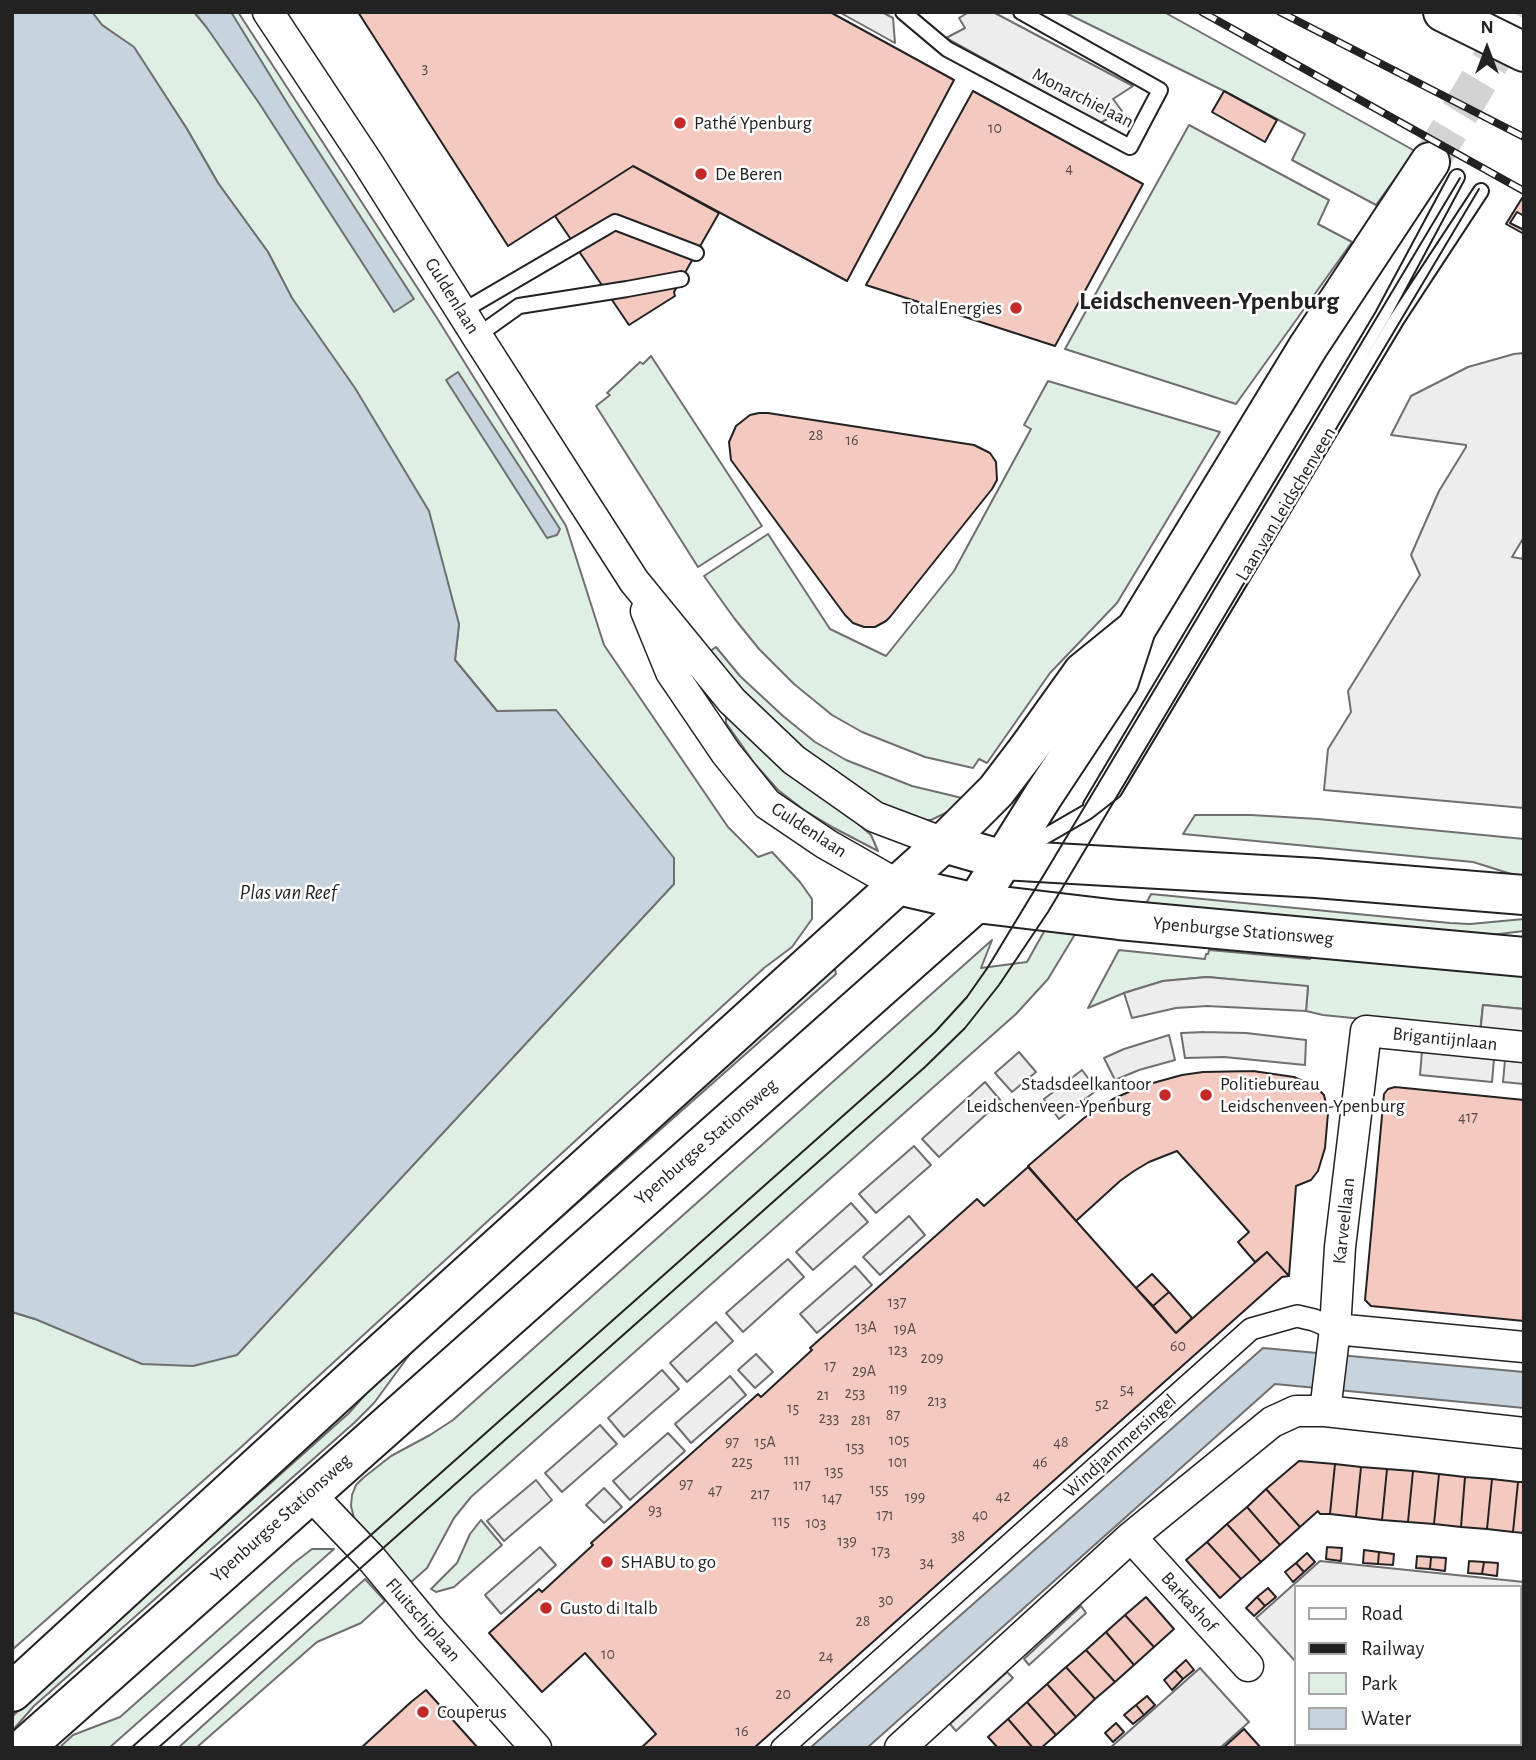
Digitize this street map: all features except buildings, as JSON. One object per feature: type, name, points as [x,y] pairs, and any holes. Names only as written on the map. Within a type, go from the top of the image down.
[{"type":"main road","points":[[1443,12],[1524,52]]},
{"type":"main road","name":"Laan van Leidschenveen","points":[[976,903],[1119,681],[1136,629],[1308,347],[1443,170]]},
{"type":"main road","name":"Laan van Leidschenveen","points":[[898,885],[996,791],[1083,673],[1136,629]]},
{"type":"main road","points":[[944,843],[1003,860],[1302,877],[1524,895]]},
{"type":"main road","points":[[12,1692],[387,1347],[898,885]]},
{"type":"main road","name":"Guldenlaan","points":[[898,885],[976,903]]},
{"type":"main road","name":"Ypenburgse Stationsweg","points":[[24,1748],[976,903],[1119,920],[1524,957]]},
{"type":"street","name":"Guldenlaan","points":[[268,12],[368,163],[634,581],[732,701],[794,760],[875,817],[944,843]]},
{"type":"street","name":"Guldenlaan","points":[[634,581],[671,672],[726,753],[767,804],[826,844],[898,885]]},
{"type":"street","name":"Brigantijnlaan","points":[[1366,1031],[1524,1047]]},
{"type":"street","name":"Karveellaan","points":[[1326,1402],[1340,1247],[1366,1031]]},
{"type":"street","name":"Windjammersingel","points":[[782,1748],[1251,1329],[1297,1316],[1314,1320],[1333,1340],[1524,1347]]},
{"type":"street","points":[[912,1744],[1131,1537],[1272,1422],[1326,1402],[1524,1433]]},
{"type":"street","name":"Fluitschiplaan","points":[[309,1493],[371,1558],[429,1628],[536,1748]]},
{"type":"street","name":"Barkashof","points":[[1131,1537],[1248,1667]]},
{"type":"lane","name":"Monarchielaan","points":[[903,12],[947,48],[1130,147],[1160,90],[1021,12]]},
{"type":"lane","name":"Laan van Leidschenveen","points":[[1087,812],[1383,315],[1443,170]]},
{"type":"lane","name":"Laan van Leidschenveen","points":[[1003,860],[1087,812],[1114,791],[1384,341],[1481,191]]},
{"type":"lane","points":[[469,324],[615,222],[696,253]]},
{"type":"lane","points":[[469,324],[519,306],[681,279]]},
{"type":"green space","points":[[92,12],[238,12],[437,318],[566,526],[604,645],[728,827],[758,857],[772,852],[800,882],[812,899],[812,919],[792,947],[764,968],[239,1449],[12,1650],[12,1312],[35,1319],[497,711],[455,660],[459,624],[268,252],[218,183],[187,129],[134,48],[102,25]]},
{"type":"green space","points":[[1064,12],[1164,12],[1415,151],[1376,205],[1292,160],[1305,134]]},
{"type":"green space","points":[[1189,125],[1329,200],[1318,224],[1352,242],[1236,404],[1065,349]]},
{"type":"green space","points":[[651,356],[762,526],[698,567],[596,406],[610,395],[607,393],[640,362],[643,364]]},
{"type":"green space","points":[[1048,381],[1220,432],[1117,603],[1050,673],[987,763],[979,759],[973,768],[925,757],[862,732],[832,715],[794,684],[759,649],[704,576],[768,534],[830,629],[886,656],[954,571],[1031,429],[1024,425]]},
{"type":"green space","points":[[716,647],[740,676],[815,742],[846,760],[912,786],[962,798],[956,808],[931,820],[914,820],[892,812],[800,752],[706,654]]},
{"type":"green space","points":[[726,716],[871,835],[878,851],[804,810],[778,790],[755,764],[726,723]]},
{"type":"green space","points":[[1195,815],[1318,819],[1524,839],[1524,878],[1473,862],[1183,834]]},
{"type":"green space","points":[[1151,894],[1450,923],[1524,919],[1524,931],[1483,936],[1145,906]]},
{"type":"green space","points":[[1046,928],[1077,931],[1048,979],[1016,1014],[471,1497],[454,1518],[427,1568],[410,1583],[354,1518],[351,1506],[356,1485],[391,1456],[453,1420],[992,940],[981,968],[1027,962]]},
{"type":"green space","points":[[1119,950],[1205,959],[1209,950],[1310,959],[1311,953],[1524,974],[1524,1009],[1483,1005],[1480,1031],[1323,1015],[1306,1011],[1308,987],[1207,977],[1163,981],[1088,1008]]},
{"type":"green space","points":[[830,968],[835,969],[836,974],[426,1337],[374,1403],[354,1423],[34,1706],[12,1731],[12,1717],[30,1698],[349,1413],[379,1379]]},
{"type":"green space","points":[[481,1520],[502,1545],[454,1587],[436,1592],[431,1589],[457,1563],[470,1534]]},
{"type":"green space","points":[[312,1549],[334,1549],[109,1748],[59,1748],[73,1735],[120,1717]]},
{"type":"green space","points":[[365,1579],[385,1601],[361,1623],[317,1642],[196,1748],[178,1748]]},
{"type":"shaded area","points":[[839,12],[882,12],[893,18],[895,43]]},
{"type":"shaded area","points":[[969,12],[993,12],[1133,86],[1113,99],[1122,111],[1100,123],[946,38],[965,28],[959,18]]},
{"type":"shaded area","points":[[1524,353],[1524,537],[1512,557],[1524,559],[1524,808],[1324,790],[1328,749],[1351,712],[1348,691],[1420,575],[1411,555],[1439,491],[1466,447],[1391,435],[1411,396],[1468,367]]},
{"type":"shaded area","points":[[1207,977],[1308,986],[1306,1011],[1207,1006],[1176,1008],[1132,1018],[1124,993],[1163,981]]},
{"type":"shaded area","points":[[1483,1005],[1524,1009],[1524,1084],[1503,1082],[1505,1060],[1494,1059],[1492,1082],[1420,1075],[1422,1051],[1478,1056]]},
{"type":"shaded area","points":[[1181,1033],[1246,1033],[1306,1040],[1305,1065],[1224,1057],[1185,1058]]},
{"type":"shaded area","points":[[1169,1035],[1175,1060],[1115,1080],[1104,1058]]},
{"type":"shaded area","points":[[1019,1052],[1036,1072],[1012,1092],[995,1073]]},
{"type":"shaded area","points":[[1082,1070],[1097,1090],[1059,1119],[1044,1099]]},
{"type":"shaded area","points":[[985,1082],[1001,1101],[939,1157],[922,1139]]},
{"type":"shaded area","points":[[914,1146],[931,1165],[876,1213],[859,1194]]},
{"type":"shaded area","points":[[851,1203],[868,1222],[813,1270],[796,1252]]},
{"type":"shaded area","points":[[909,1216],[925,1235],[880,1275],[863,1257]]},
{"type":"shaded area","points":[[788,1259],[804,1277],[743,1332],[726,1313]]},
{"type":"shaded area","points":[[855,1266],[872,1285],[817,1333],[800,1314]]},
{"type":"shaded area","points":[[716,1322],[733,1341],[687,1382],[670,1363]]},
{"type":"shaded area","points":[[756,1354],[773,1372],[755,1388],[738,1370]]},
{"type":"shaded area","points":[[662,1370],[679,1389],[624,1437],[608,1418]]},
{"type":"shaded area","points":[[730,1376],[746,1395],[691,1443],[675,1424]]},
{"type":"shaded area","points":[[600,1425],[617,1444],[562,1492],[545,1473]]},
{"type":"shaded area","points":[[668,1433],[685,1451],[630,1500],[613,1481]]},
{"type":"shaded area","points":[[536,1480],[552,1500],[504,1541],[487,1521]]},
{"type":"shaded area","points":[[604,1488],[622,1507],[604,1523],[586,1505]]},
{"type":"shaded area","points":[[540,1547],[556,1565],[501,1614],[485,1595]]},
{"type":"shaded area","points":[[1320,1561],[1524,1582],[1524,1658],[1522,1585],[1294,1585],[1294,1660],[1256,1618]]},
{"type":"shaded area","points":[[1081,1606],[1086,1613],[1029,1665],[1024,1659]]},
{"type":"shaded area","points":[[1200,1668],[1249,1722],[1220,1748],[1110,1748]]},
{"type":"shaded area","points":[[1007,1672],[1013,1678],[956,1731],[950,1724]]},
{"type":"water","name":"Plas van Reef","points":[[12,12],[92,12],[102,25],[134,47],[218,183],[268,252],[292,298],[355,388],[429,511],[459,624],[455,660],[497,711],[556,710],[674,858],[674,884],[237,1355],[193,1366],[142,1364],[12,1312]]},
{"type":"water","points":[[194,12],[231,12],[414,299],[394,312],[259,103]]},
{"type":"water","points":[[458,372],[560,529],[557,535],[547,538],[446,380]]},
{"type":"water","points":[[1263,1348],[1524,1372],[1524,1408],[1275,1384],[867,1748],[810,1748]]},
{"type":"tunnel","points":[[1430,162],[1520,12]]},
{"type":"tram line","points":[[131,1748],[889,1075],[935,1032],[967,997],[1051,863],[1460,178]]},
{"type":"tram line","points":[[158,1748],[925,1067],[965,1028],[999,985],[1048,912],[1479,189]]},
{"type":"railway","points":[[1202,12],[1524,191]]},
{"type":"railway","points":[[1280,12],[1524,137]]},
{"type":"place","name":"Pathé Ypenburg","points":[[680,123]]},
{"type":"place","name":"De Beren","points":[[701,174]]},
{"type":"place","name":"TotalEnergies","points":[[1016,308]]},
{"type":"place","name":"Stadsdeelkantoor Leidschenveen-Ypenburg","points":[[1165,1095]]},
{"type":"place","name":"Politiebureau Leidschenveen-Ypenburg","points":[[1206,1095]]},
{"type":"place","name":"SHABU to go","points":[[607,1562]]},
{"type":"place","name":"Gusto di Italb","points":[[546,1608]]},
{"type":"place","name":"Couperus","points":[[423,1712]]},
{"type":"district","name":"Leidschenveen-Ypenburg","points":[[1209,301]]}]
